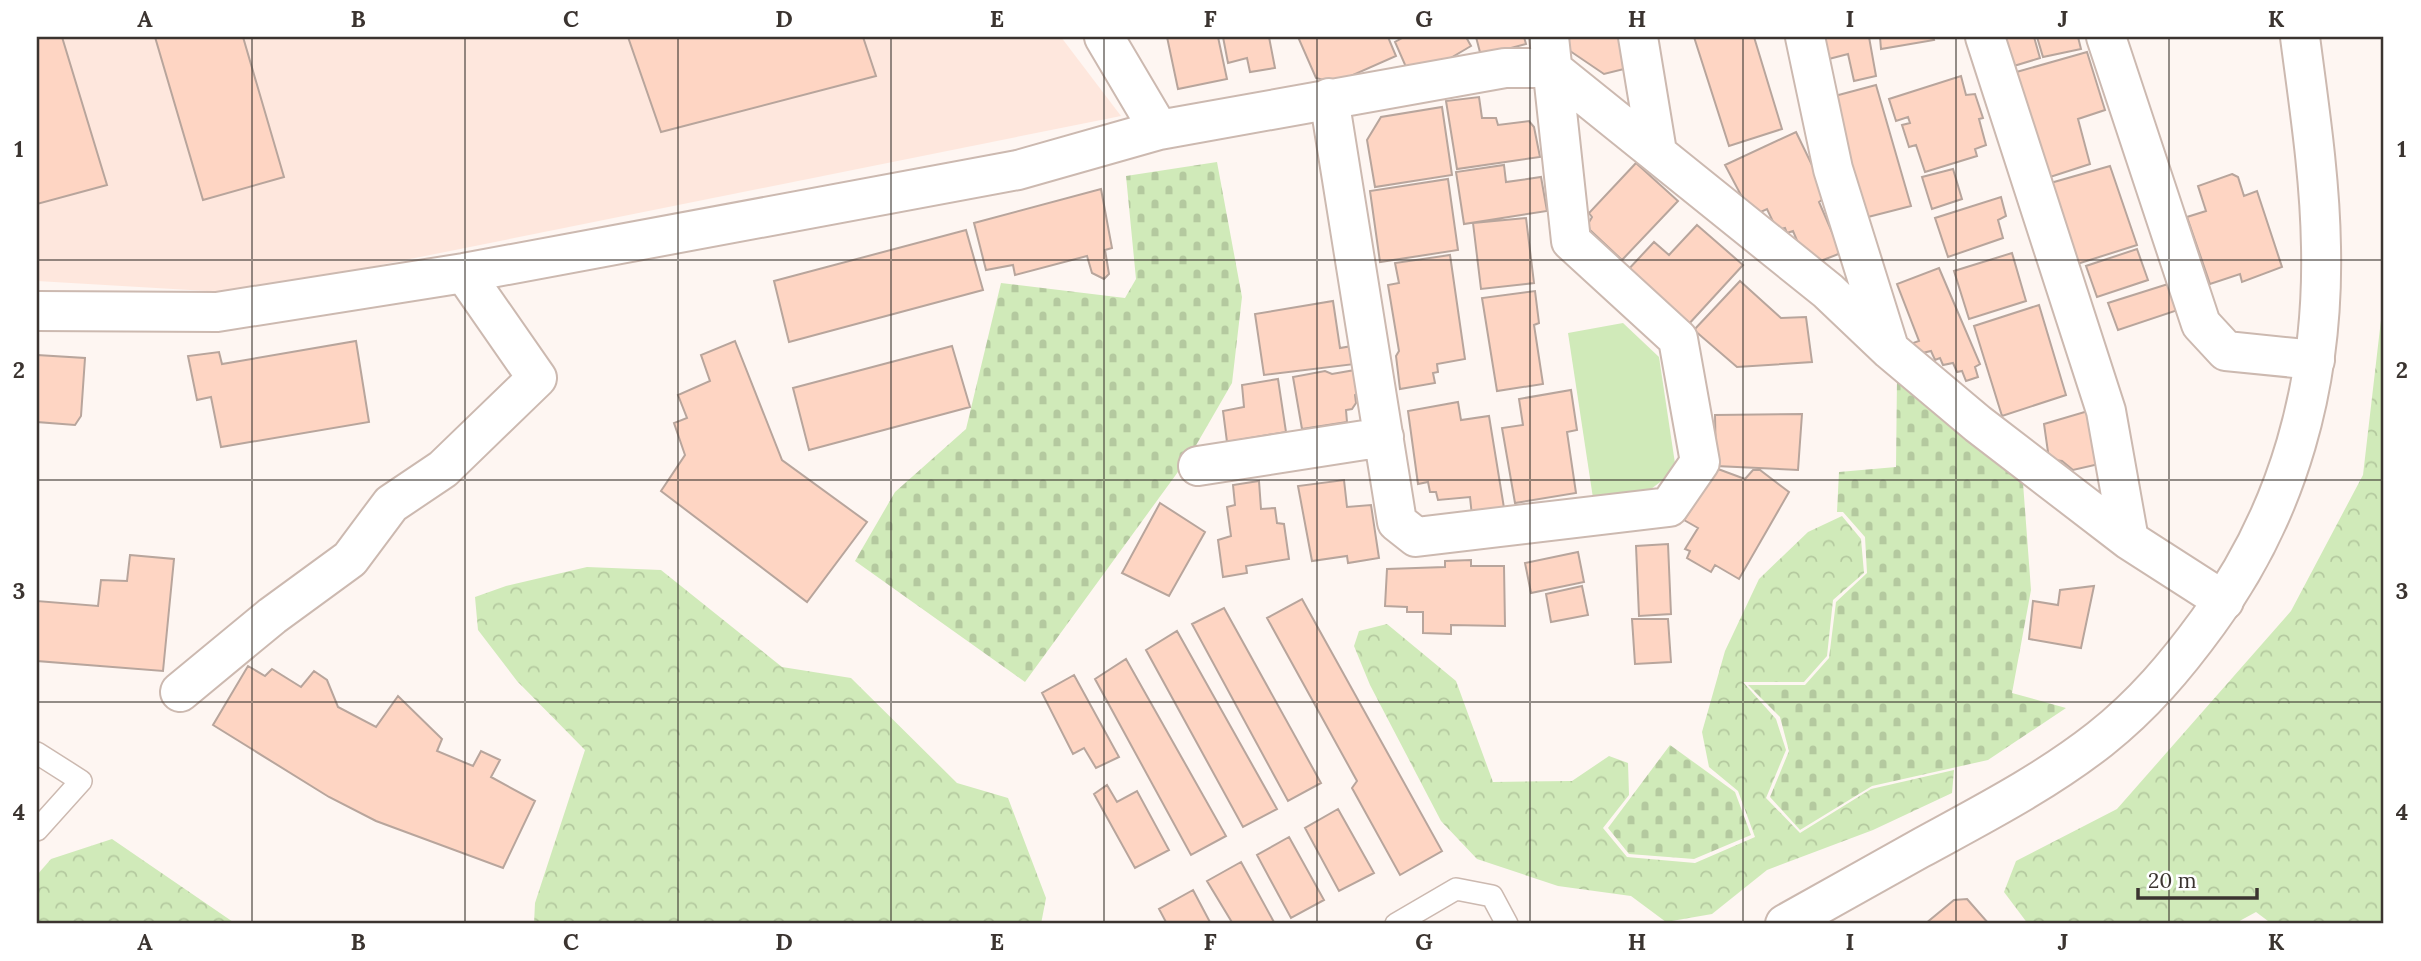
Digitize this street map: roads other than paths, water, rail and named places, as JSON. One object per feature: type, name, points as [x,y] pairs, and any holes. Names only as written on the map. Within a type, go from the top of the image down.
[{"type":"street","points":[[1104,37],[1159,130]]},
{"type":"street","points":[[1638,37],[1657,152]]},
{"type":"street","points":[[1805,37],[1833,169],[1890,350]]},
{"type":"street","points":[[1985,37],[2106,411],[2129,540]]},
{"type":"street","points":[[2106,37],[2200,324],[2226,351],[2315,360]]},
{"type":"street","points":[[1785,924],[1997,808],[2099,740],[2138,707],[2170,673],[2224,601],[2262,535],[2280,491],[2296,448],[2315,360],[2320,303],[2319,199],[2300,37]]},
{"type":"street","points":[[1329,98],[1397,522],[1416,537],[1669,507],[1700,462],[1678,339],[1571,240],[1550,52]]},
{"type":"street","points":[[1550,52],[1657,152],[1828,291],[1890,350],[1978,424],[2129,540],[2224,601]]},
{"type":"street","points":[[37,312],[217,312],[464,273],[1018,170],[1159,130],[1506,68],[1550,52]]},
{"type":"street","points":[[180,692],[272,616],[350,559],[391,504],[443,469],[537,378],[464,273]]},
{"type":"street","points":[[1198,466],[1384,438]]},
{"type":"lane","points":[[37,752],[81,781],[37,830]]},
{"type":"lane","points":[[1396,924],[1456,889],[1492,896],[1507,924]]}]
